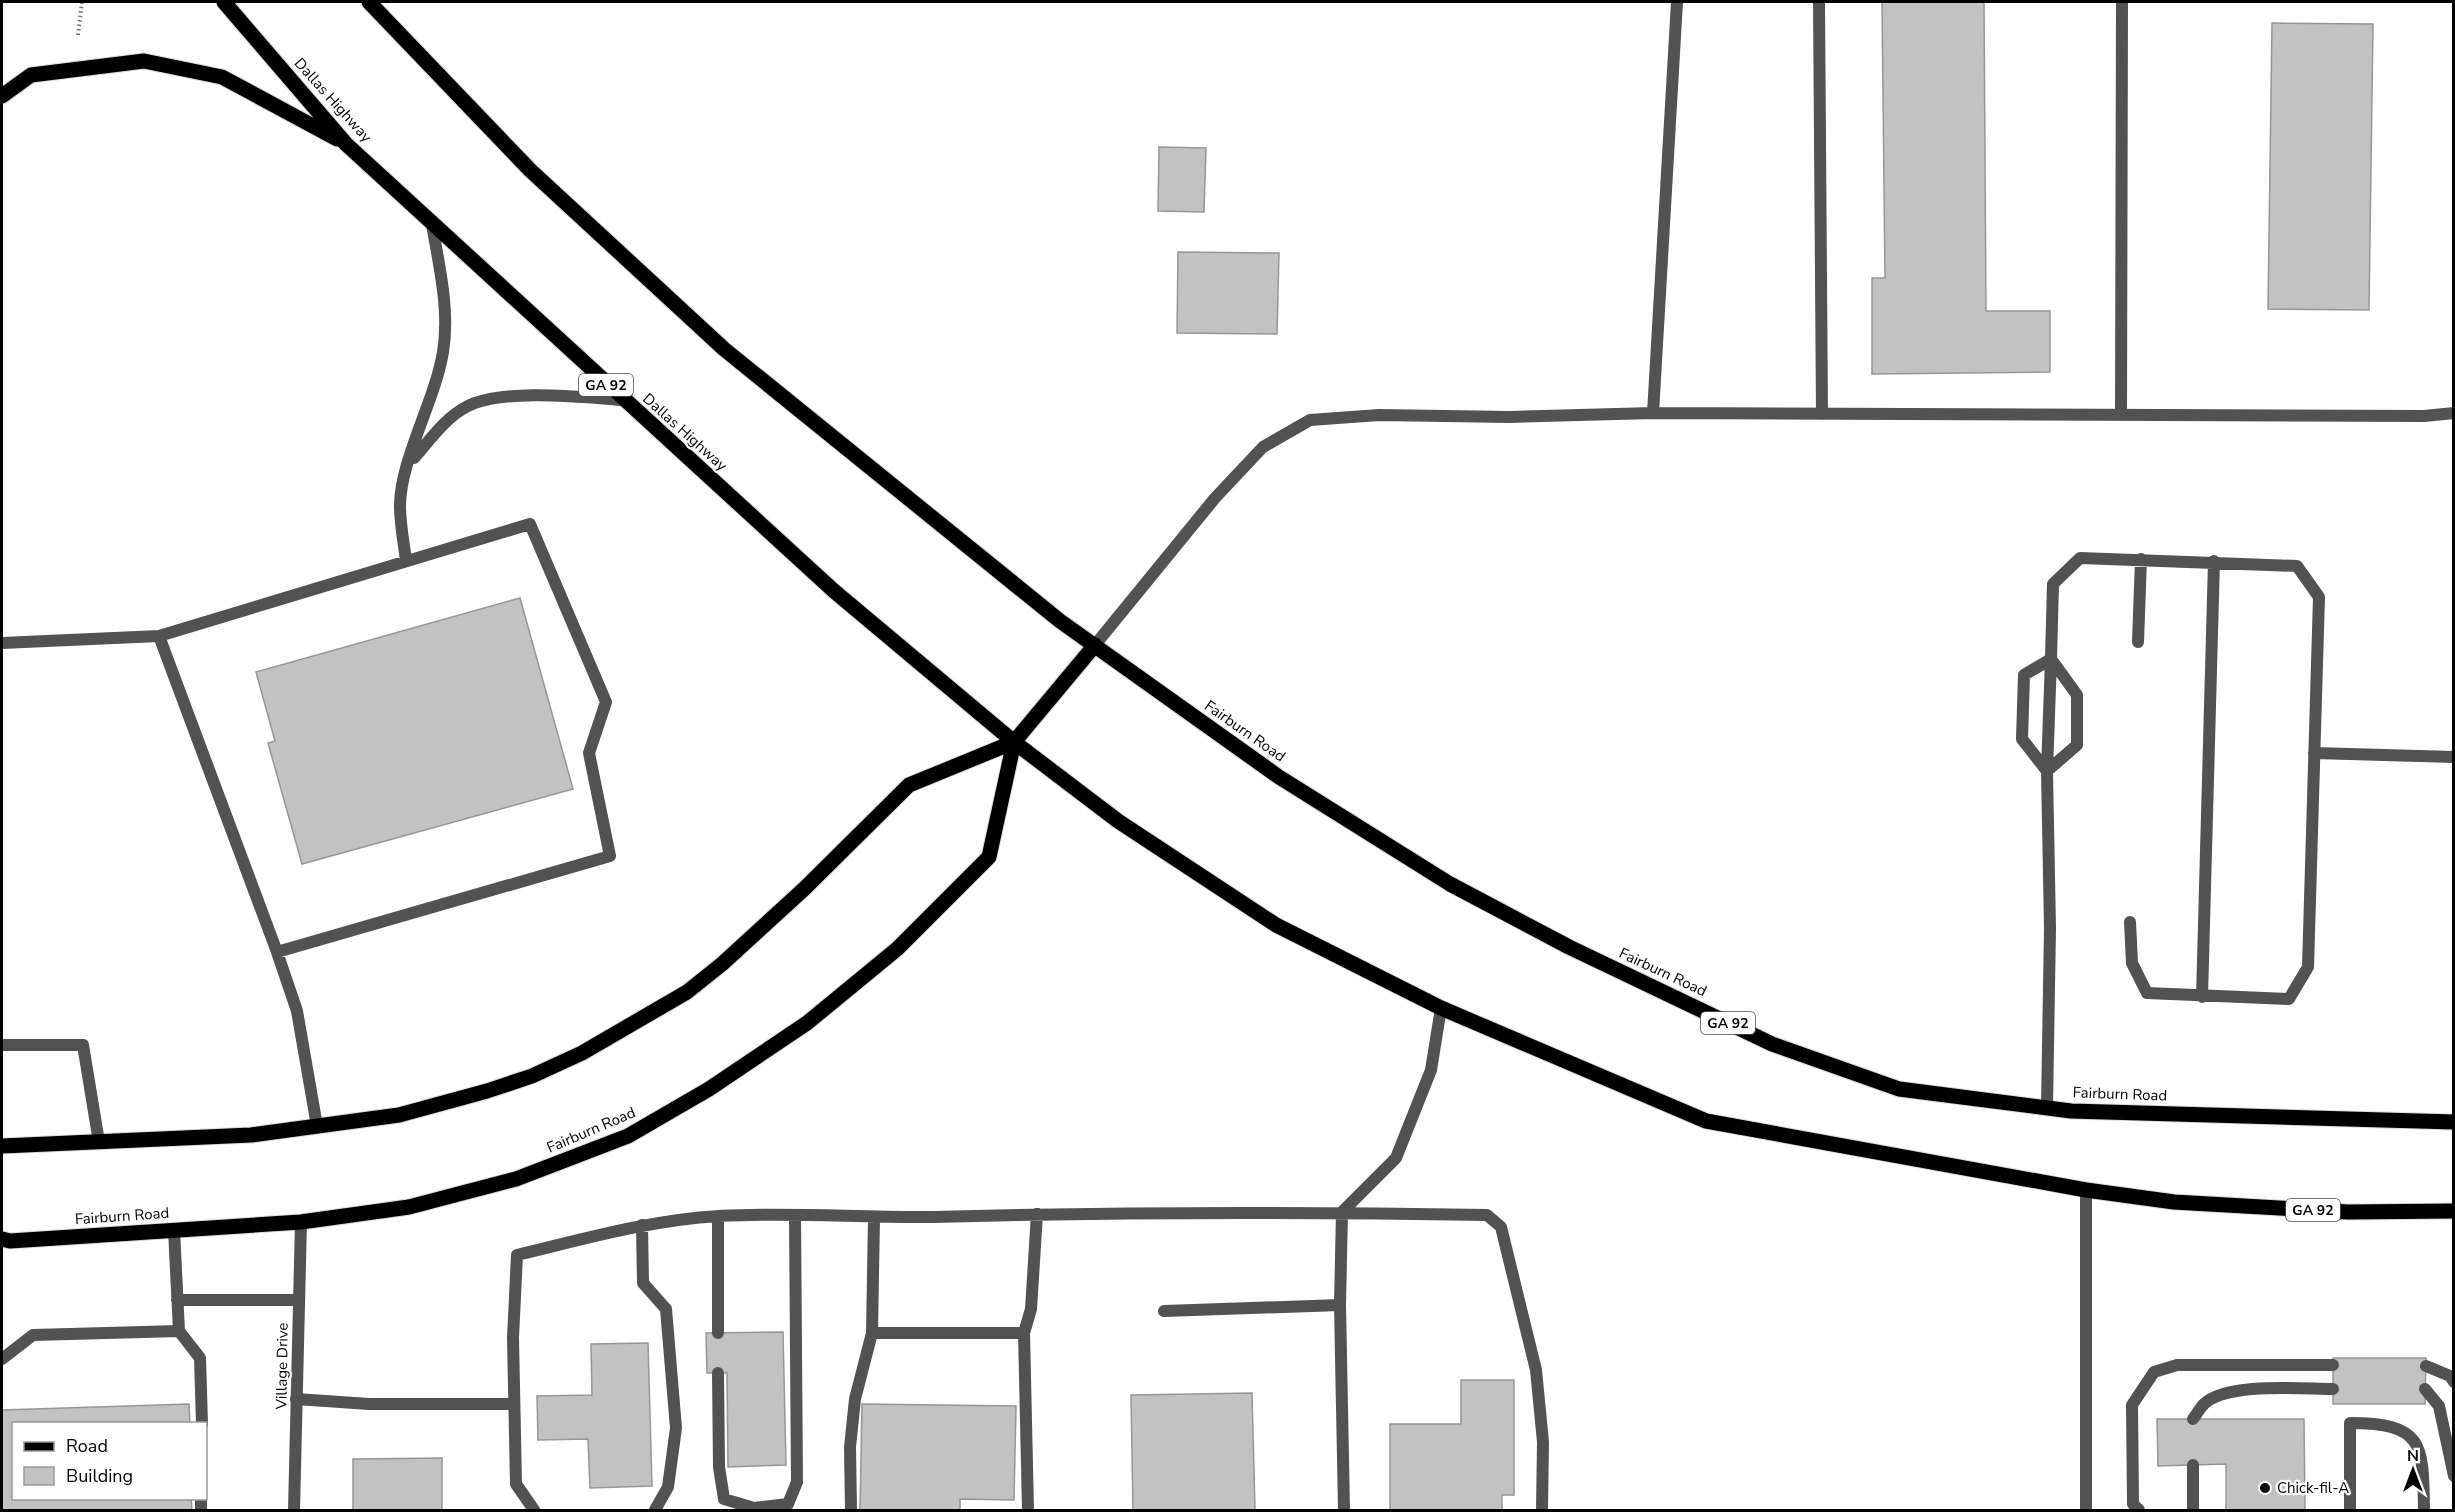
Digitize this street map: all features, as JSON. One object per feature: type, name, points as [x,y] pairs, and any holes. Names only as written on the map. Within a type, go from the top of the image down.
[{"type":"main road","name":"Dallas Highway","points":[[224,2],[346,144],[622,400],[834,591],[1014,742]]},
{"type":"main road","name":"GA 92","points":[[369,2],[530,170],[724,349],[1002,574],[1095,645]]},
{"type":"main road","points":[[2,96],[31,75],[144,61],[222,77],[346,144]]},
{"type":"main road","name":"Fairburn Road","points":[[2,1239],[10,1241],[301,1222],[410,1207],[516,1179],[628,1137],[709,1089],[797,1030],[897,949],[989,857],[1014,742],[1095,645],[1279,777],[1450,884],[1569,947],[1772,1044],[1899,1089],[2071,1111],[2454,1122]]},
{"type":"main road","name":"GA 92","points":[[1014,742],[1118,821],[1276,924],[1441,1008],[1706,1121],[2086,1190],[2174,1202],[2348,1212],[2454,1211]]},
{"type":"main road","name":"Fairburn Road","points":[[2,1146],[251,1135],[399,1115],[487,1091],[531,1076],[601,1043],[687,992],[722,964],[804,889],[909,785],[1014,742]]},
{"type":"street","points":[[1653,413],[1677,2]]},
{"type":"street","points":[[1819,2],[1822,414]]},
{"type":"street","points":[[2121,415],[2122,2]]},
{"type":"street","points":[[406,561],[400,506],[407,466],[426,416],[444,352],[445,305],[432,224]]},
{"type":"street","points":[[407,466],[447,421],[468,406],[520,396],[622,400]]},
{"type":"street","points":[[1095,645],[1215,498],[1239,472],[1263,447],[1310,420],[1379,415],[1510,417],[1653,413],[2424,416],[2454,413]]},
{"type":"street","points":[[2,643],[159,636],[530,524],[606,702],[589,753],[610,856],[277,952]]},
{"type":"street","points":[[2047,1107],[2050,928],[2047,771],[2053,584],[2080,558],[2214,561],[2297,566],[2319,597],[2308,968],[2289,999],[2147,993],[2132,963],[2130,922]]},
{"type":"street","points":[[2138,642],[2141,559]]},
{"type":"street","points":[[2202,997],[2214,561]]},
{"type":"street","points":[[159,636],[297,1011],[317,1126]]},
{"type":"street","points":[[2047,771],[2022,739],[2024,675],[2051,659]]},
{"type":"street","points":[[2047,771],[2077,745],[2077,695],[2051,659]]},
{"type":"street","points":[[2314,753],[2454,757]]},
{"type":"street","points":[[1344,1510],[1340,1305],[1342,1212],[1396,1158],[1431,1070],[1441,1008]]},
{"type":"street","points":[[2,1045],[83,1045],[99,1142]]},
{"type":"street","points":[[2086,1190],[2086,1510]]},
{"type":"street","points":[[534,1510],[516,1484],[513,1338],[517,1255],[642,1225],[718,1216],[795,1215],[874,1218],[1037,1214],[1342,1212],[1487,1215],[1501,1227],[1536,1370],[1543,1442],[1542,1510]]},
{"type":"street","points":[[1028,1510],[1024,1334],[1031,1309],[1037,1214]]},
{"type":"street","points":[[718,1373],[719,1467],[724,1499],[754,1508],[788,1504],[797,1482],[795,1215]]},
{"type":"street","points":[[718,1216],[718,1334]]},
{"type":"street","points":[[851,1510],[850,1447],[855,1399],[873,1333],[874,1218]]},
{"type":"street","name":"Village Drive","points":[[294,1510],[301,1222]]},
{"type":"street","points":[[642,1225],[643,1283],[666,1309],[676,1428],[669,1487],[655,1510]]},
{"type":"street","points":[[174,1230],[178,1331],[200,1359],[202,1422]]},
{"type":"street","points":[[177,1300],[298,1300]]},
{"type":"street","points":[[1164,1311],[1340,1305]]},
{"type":"street","points":[[2,1359],[33,1335],[178,1331]]},
{"type":"street","points":[[873,1333],[1024,1334]]},
{"type":"street","points":[[2139,1510],[2133,1504],[2132,1405],[2142,1386],[2154,1372],[2177,1365],[2333,1365]]},
{"type":"street","points":[[2426,1366],[2450,1376],[2454,1382]]},
{"type":"street","points":[[2193,1419],[2205,1403],[2224,1394],[2247,1390],[2333,1389]]},
{"type":"street","points":[[2426,1389],[2439,1407],[2454,1476]]},
{"type":"street","points":[[296,1399],[369,1404],[514,1404]]},
{"type":"street","points":[[2350,1510],[2349,1423],[2380,1423],[2400,1428],[2415,1441],[2424,1460],[2424,1510]]},
{"type":"street","points":[[2193,1465],[2193,1510]]},
{"type":"path","points":[[78,35],[82,2]]},
{"type":"building","points":[[1882,2],[1984,2],[1986,311],[2050,311],[2050,372],[1872,374],[1872,278],[1885,278]]},
{"type":"building","points":[[2272,23],[2373,24],[2369,310],[2268,309]]},
{"type":"building","points":[[1159,147],[1206,148],[1204,212],[1158,211]]},
{"type":"building","points":[[1178,252],[1279,253],[1277,334],[1177,333]]},
{"type":"building","points":[[520,598],[573,789],[302,864],[268,743],[275,741],[256,672]]},
{"type":"building","points":[[783,1332],[786,1465],[728,1467],[727,1373],[707,1373],[706,1333]]},
{"type":"building","points":[[648,1343],[652,1486],[590,1488],[588,1439],[538,1440],[537,1396],[592,1395],[591,1344]]},
{"type":"building","points":[[2333,1358],[2426,1358],[2425,1404],[2333,1404]]},
{"type":"building","points":[[1461,1380],[1514,1380],[1514,1495],[1502,1495],[1502,1510],[1390,1510],[1390,1424],[1461,1424]]},
{"type":"building","points":[[1252,1393],[1255,1510],[1133,1510],[1131,1395]]},
{"type":"building","points":[[189,1404],[190,1422],[12,1422],[12,1500],[191,1500],[192,1510],[2,1510],[2,1410]]},
{"type":"building","points":[[862,1404],[1016,1406],[1014,1500],[960,1499],[960,1510],[860,1510]]},
{"type":"building","points":[[2157,1419],[2304,1419],[2305,1510],[2226,1510],[2226,1464],[2158,1466]]},
{"type":"building","points":[[442,1458],[442,1510],[353,1510],[353,1459]]},
{"type":"place","name":"Chick-fil-A","points":[[2265,1488]]}]
